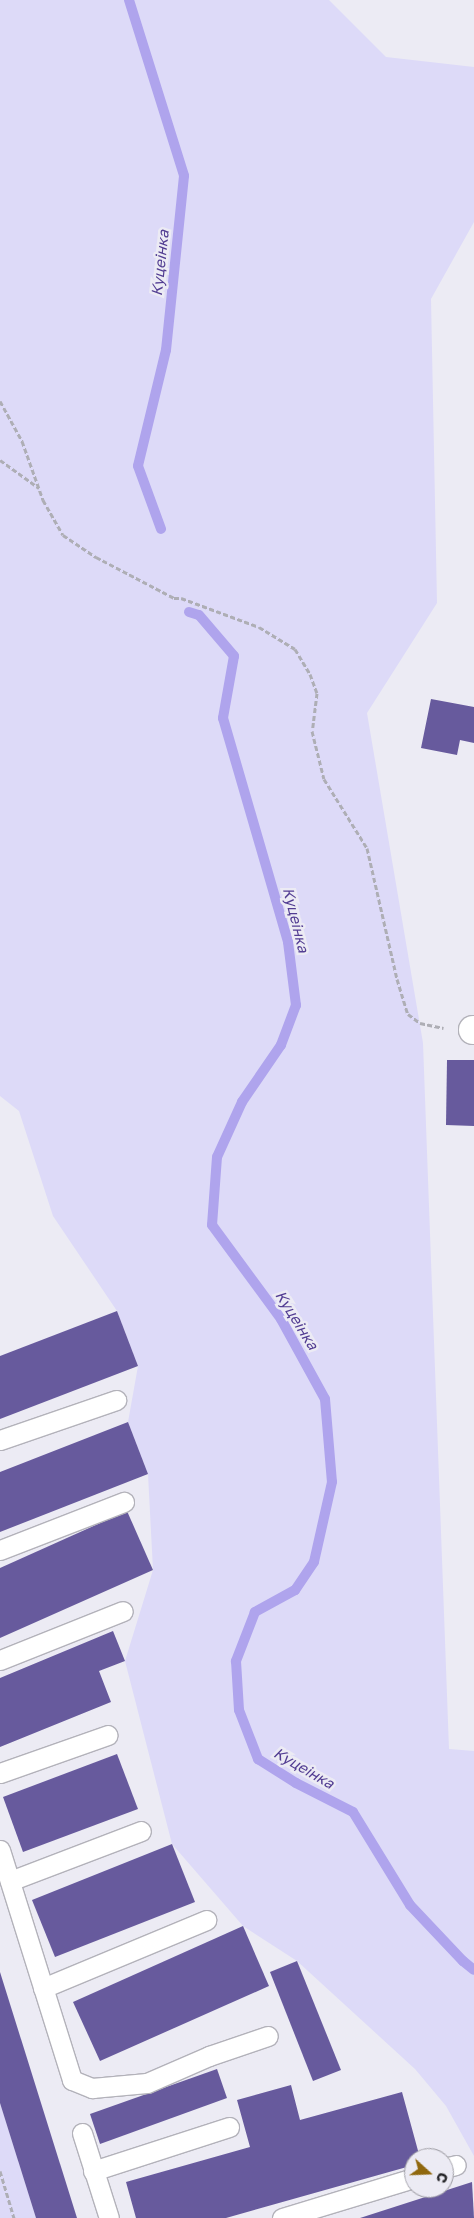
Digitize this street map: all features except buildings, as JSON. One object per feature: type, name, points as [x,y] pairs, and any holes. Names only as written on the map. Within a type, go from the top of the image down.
[{"type":"lane","points":[[0,1440],[116,1400]]},
{"type":"lane","points":[[0,1550],[124,1502]]},
{"type":"lane","points":[[0,1660],[122,1611]]},
{"type":"lane","points":[[0,1772],[108,1735]]},
{"type":"lane","points":[[10,1881],[141,1831]]},
{"type":"lane","points":[[0,1850],[72,2080],[92,2088],[147,2083],[209,2056],[268,2036]]},
{"type":"lane","points":[[43,1988],[206,1920]]},
{"type":"lane","points":[[93,2171],[229,2127]]},
{"type":"lane","points":[[82,2133],[108,2218]]},
{"type":"lane","points":[[282,2218],[404,2181]]},
{"type":"path","points":[[0,401],[22,441],[43,500],[63,534],[96,557],[174,598],[181,598],[259,627],[296,649],[310,674],[317,693],[312,731],[324,779],[367,848],[397,979],[408,1014],[420,1023],[458,1032],[473,1030]]},
{"type":"path","points":[[0,460],[39,488]]},
{"type":"path","points":[[0,2171],[14,2218]]},
{"type":"shaded area","points":[[0,0],[329,0],[386,57],[474,67],[474,222],[431,299],[437,603],[367,713],[423,1043],[449,1749],[474,1751],[474,2156],[446,2106],[415,2069],[297,1961],[243,1926],[172,1844],[125,1661],[153,1570],[148,1474],[128,1422],[138,1366],[117,1311],[53,1216],[19,1111],[0,1096]]},
{"type":"shaded area","points":[[0,2103],[36,2218],[0,2218]]},
{"type":"waterway","name":"Куцеінка","points":[[129,0],[184,176],[166,350],[138,466],[161,529]]},
{"type":"waterway","name":"Куцеінка","points":[[189,612],[199,615],[234,656],[223,718],[288,942],[296,1005],[281,1045],[242,1102],[217,1157],[212,1225],[281,1319],[325,1399],[332,1482],[314,1562],[295,1590],[255,1612],[236,1661],[239,1710],[258,1759],[296,1783],[353,1812],[410,1905],[463,1961],[474,1970]]}]
